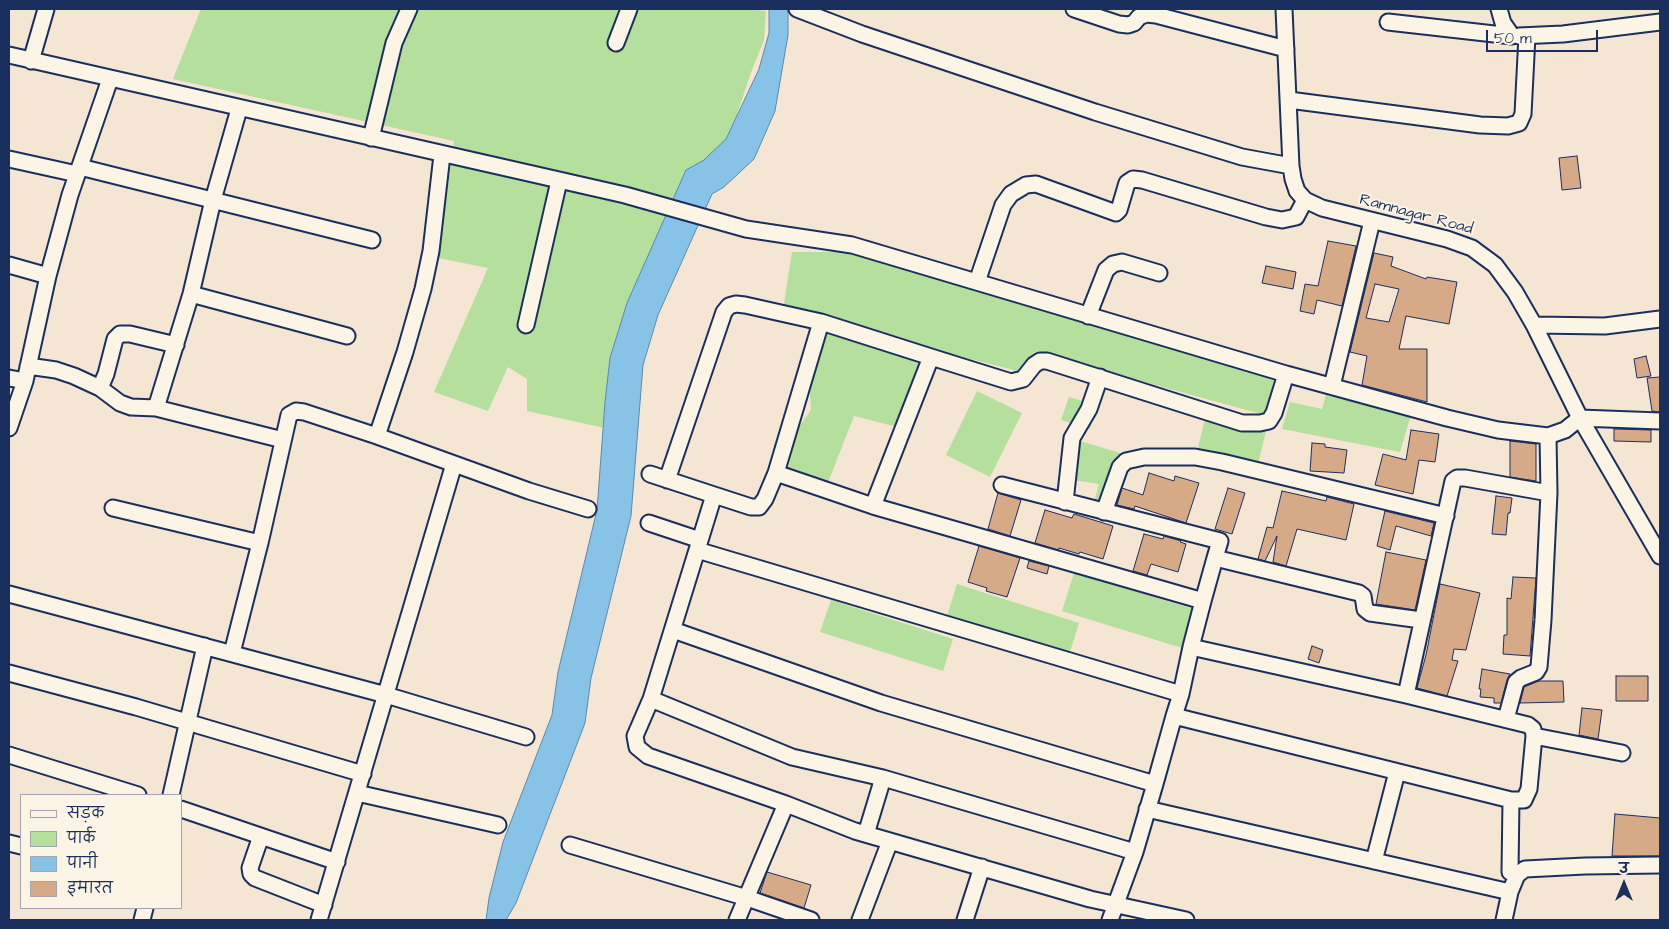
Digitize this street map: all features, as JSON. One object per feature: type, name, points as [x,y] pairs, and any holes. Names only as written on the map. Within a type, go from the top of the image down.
[{"type":"street","points":[[31,61],[46,9]]},
{"type":"street","points":[[371,138],[394,43],[409,9]]},
{"type":"street","points":[[616,43],[630,9]]},
{"type":"street","points":[[797,9],[862,34],[1095,112],[1242,156],[1291,166]]},
{"type":"street","points":[[1074,9],[1119,24],[1128,25],[1134,23],[1138,17],[1146,14],[1156,15],[1286,48]]},
{"type":"street","points":[[977,282],[1003,205],[1011,194],[1026,185],[1036,184],[1116,212],[1120,210],[1127,183],[1133,179],[1142,180],[1282,220],[1296,217],[1306,200],[1297,191],[1291,166],[1284,9]]},
{"type":"street","points":[[1288,100],[1480,125],[1508,126],[1519,123],[1523,114],[1520,36],[1504,23],[1499,9]]},
{"type":"street","points":[[1388,22],[1520,36],[1563,34],[1660,22]]},
{"type":"street","points":[[9,56],[625,195],[746,229],[852,245],[1286,374],[1498,430],[1548,436],[1565,430],[1580,418],[1660,421]]},
{"type":"street","points":[[9,428],[25,382],[48,276],[70,195],[110,79]]},
{"type":"street","points":[[156,408],[191,294],[213,200],[239,109]]},
{"type":"street","points":[[377,436],[405,352],[423,289],[430,251],[442,154]]},
{"type":"street","points":[[9,160],[78,170],[213,200],[372,240]]},
{"type":"street","points":[[526,325],[559,181]]},
{"type":"street","name":"Ramnagar Road","points":[[1306,200],[1322,208],[1447,239],[1472,248],[1482,254],[1504,274],[1534,325],[1580,418],[1660,556]]},
{"type":"street","points":[[1332,386],[1372,221]]},
{"type":"street","points":[[1088,316],[1106,270],[1113,264],[1122,262],[1159,273]]},
{"type":"street","points":[[9,265],[48,276]]},
{"type":"street","points":[[191,294],[347,336]]},
{"type":"street","points":[[666,480],[724,312],[729,306],[736,304],[821,322],[1011,382],[1023,379],[1034,365],[1040,361],[1047,361],[1242,423],[1260,423],[1269,420],[1274,413],[1286,374]]},
{"type":"street","points":[[1534,325],[1605,326],[1660,319]]},
{"type":"street","points":[[650,474],[751,507],[759,507],[765,499],[776,473],[821,322]]},
{"type":"street","points":[[100,388],[106,374],[115,339],[120,334],[130,334],[176,345]]},
{"type":"street","points":[[873,506],[931,357]]},
{"type":"street","points":[[28,366],[56,370],[74,376],[100,388],[120,403],[131,407],[156,408],[283,440]]},
{"type":"street","points":[[1065,502],[1072,438],[1089,409],[1100,377]]},
{"type":"street","points":[[9,378],[25,382]]},
{"type":"street","points":[[232,654],[260,544],[289,415],[296,411],[377,436],[529,492],[588,509]]},
{"type":"street","points":[[1506,719],[1516,682],[1536,672],[1539,667],[1549,493],[1548,436]]},
{"type":"street","points":[[1104,512],[1120,467],[1126,461],[1144,457],[1195,457],[1446,516]]},
{"type":"street","points":[[261,836],[250,868],[251,874],[255,878],[324,915],[337,862],[454,464]]},
{"type":"street","points":[[776,473],[873,506],[1203,601]]},
{"type":"street","points":[[1406,695],[1453,481],[1457,478],[1465,478],[1549,493]]},
{"type":"street","points":[[1002,486],[1220,541],[1203,601],[1181,694],[1155,784],[1135,852],[1110,920]]},
{"type":"street","points":[[714,495],[651,700],[635,736],[637,746],[648,756],[866,834],[1090,898],[1186,920]]},
{"type":"street","points":[[113,508],[260,544]]},
{"type":"street","points":[[649,523],[699,545],[1181,694]]},
{"type":"street","points":[[1215,558],[1359,593],[1363,596],[1365,609],[1370,613],[1421,620]]},
{"type":"street","points":[[9,594],[386,695],[526,737]]},
{"type":"street","points":[[673,630],[882,703],[1155,784]]},
{"type":"street","points":[[171,794],[205,646]]},
{"type":"street","points":[[1174,716],[1511,800],[1524,800],[1528,794],[1534,736],[1533,729],[1528,725],[1406,695],[1192,647]]},
{"type":"street","points":[[9,674],[188,723],[363,774]]},
{"type":"street","points":[[651,700],[792,757],[883,778],[1135,852]]},
{"type":"street","points":[[1534,736],[1622,754]]},
{"type":"street","points":[[9,755],[135,794]]},
{"type":"street","points":[[1374,861],[1397,772]]},
{"type":"street","points":[[866,834],[883,778]]},
{"type":"street","points":[[357,793],[498,825]]},
{"type":"street","points":[[1510,872],[1511,800]]},
{"type":"street","points":[[738,920],[786,804]]},
{"type":"street","points":[[182,809],[337,862]]},
{"type":"street","points":[[1147,810],[1510,892]]},
{"type":"street","points":[[860,920],[890,841]]},
{"type":"street","points":[[570,845],[747,898],[811,920]]},
{"type":"street","points":[[1504,920],[1510,892],[1517,875],[1525,870],[1576,866],[1660,865]]},
{"type":"street","points":[[965,920],[982,867]]},
{"type":"green space","points":[[201,9],[745,9],[766,11],[764,40],[750,75],[722,161],[691,188],[614,430],[527,411],[527,379],[508,367],[488,411],[434,392],[488,268],[438,258],[454,141],[173,79]]},
{"type":"green space","points":[[792,252],[848,252],[1275,375],[1265,415],[1034,352],[1017,371],[783,310]]},
{"type":"green space","points":[[827,333],[921,359],[897,427],[854,416],[827,485],[787,475],[796,431],[811,410],[807,350]]},
{"type":"green space","points":[[977,391],[1022,413],[990,477],[946,455]]},
{"type":"green space","points":[[1326,395],[1411,415],[1400,452],[1282,429],[1290,402],[1322,409]]},
{"type":"green space","points":[[1069,397],[1097,405],[1090,429],[1061,420]]},
{"type":"green space","points":[[1205,419],[1266,431],[1258,464],[1197,451]]},
{"type":"green space","points":[[1077,440],[1120,453],[1103,504],[1094,502],[1099,484],[1073,480]]},
{"type":"green space","points":[[1074,573],[1193,609],[1182,648],[1062,611]]},
{"type":"green space","points":[[957,584],[1079,623],[1069,655],[947,616]]},
{"type":"green space","points":[[831,600],[953,639],[943,671],[820,632]]},
{"type":"water","points":[[769,9],[787,9],[788,14],[788,35],[775,111],[754,159],[724,187],[712,194],[658,315],[643,365],[631,516],[591,678],[585,723],[516,903],[506,920],[486,920],[489,898],[503,842],[552,715],[558,672],[597,510],[610,358],[627,303],[686,170],[704,160],[726,139],[759,69],[769,33]]},
{"type":"building","points":[[1577,156],[1581,188],[1562,190],[1559,158]]},
{"type":"building","points":[[1328,241],[1356,246],[1342,306],[1317,300],[1314,314],[1300,311],[1305,284],[1318,286]]},
{"type":"building","points":[[1374,253],[1393,257],[1391,266],[1426,279],[1427,277],[1457,282],[1449,324],[1406,316],[1399,349],[1427,349],[1427,402],[1362,385],[1367,356],[1350,352]],"holes":[[[1375,284],[1399,289],[1389,322],[1366,318]]]},
{"type":"building","points":[[1266,266],[1296,272],[1293,289],[1262,283]]},
{"type":"building","points":[[1646,356],[1651,376],[1637,378],[1634,359]]},
{"type":"building","points":[[1660,377],[1660,412],[1652,411],[1647,378]]},
{"type":"building","points":[[1614,429],[1651,430],[1651,442],[1614,441]]},
{"type":"building","points":[[1411,430],[1439,434],[1435,462],[1419,460],[1413,494],[1375,485],[1383,454],[1406,460]]},
{"type":"building","points":[[1510,441],[1536,444],[1536,481],[1510,477]]},
{"type":"building","points":[[1312,443],[1325,444],[1325,447],[1347,450],[1344,473],[1310,471]]},
{"type":"building","points":[[1149,473],[1174,481],[1175,476],[1199,483],[1186,523],[1135,506],[1134,509],[1117,505],[1122,488],[1143,495]]},
{"type":"building","points":[[1228,488],[1245,493],[1232,534],[1215,529]]},
{"type":"building","points":[[1282,491],[1326,501],[1327,497],[1354,504],[1346,540],[1297,529],[1286,566],[1273,562],[1277,536],[1265,561],[1258,559],[1267,527],[1273,528]]},
{"type":"building","points":[[998,493],[1021,500],[1010,536],[988,529]]},
{"type":"building","points":[[1496,496],[1512,498],[1510,513],[1508,513],[1506,535],[1492,534]]},
{"type":"building","points":[[1045,510],[1072,518],[1074,514],[1113,526],[1103,559],[1080,552],[1079,554],[1059,548],[1058,550],[1035,543]]},
{"type":"building","points":[[1385,511],[1434,523],[1431,536],[1396,526],[1390,550],[1377,546]]},
{"type":"building","points":[[1144,534],[1163,539],[1164,536],[1186,544],[1178,572],[1151,564],[1147,575],[1133,571]]},
{"type":"building","points":[[979,546],[1020,558],[1007,597],[986,591],[987,588],[968,582]]},
{"type":"building","points":[[1386,552],[1426,560],[1415,610],[1376,604]]},
{"type":"building","points":[[1029,561],[1049,566],[1047,574],[1027,568]]},
{"type":"building","points":[[1513,577],[1536,578],[1530,656],[1503,654],[1504,635],[1507,635],[1507,598],[1511,599]]},
{"type":"building","points":[[1440,584],[1480,593],[1466,650],[1454,649],[1452,660],[1458,661],[1447,696],[1417,688],[1426,655]]},
{"type":"building","points":[[1312,646],[1323,650],[1319,663],[1308,659]]},
{"type":"building","points":[[1482,669],[1510,674],[1501,703],[1494,703],[1494,698],[1480,697],[1481,689],[1479,689]]},
{"type":"building","points":[[1616,676],[1648,676],[1648,701],[1616,701]]},
{"type":"building","points":[[1539,681],[1563,681],[1564,702],[1520,703],[1524,687]]},
{"type":"building","points":[[1582,708],[1602,710],[1598,739],[1579,735]]},
{"type":"building","points":[[1615,814],[1660,818],[1660,856],[1612,856]]},
{"type":"building","points":[[767,872],[811,885],[804,908],[760,893]]}]
